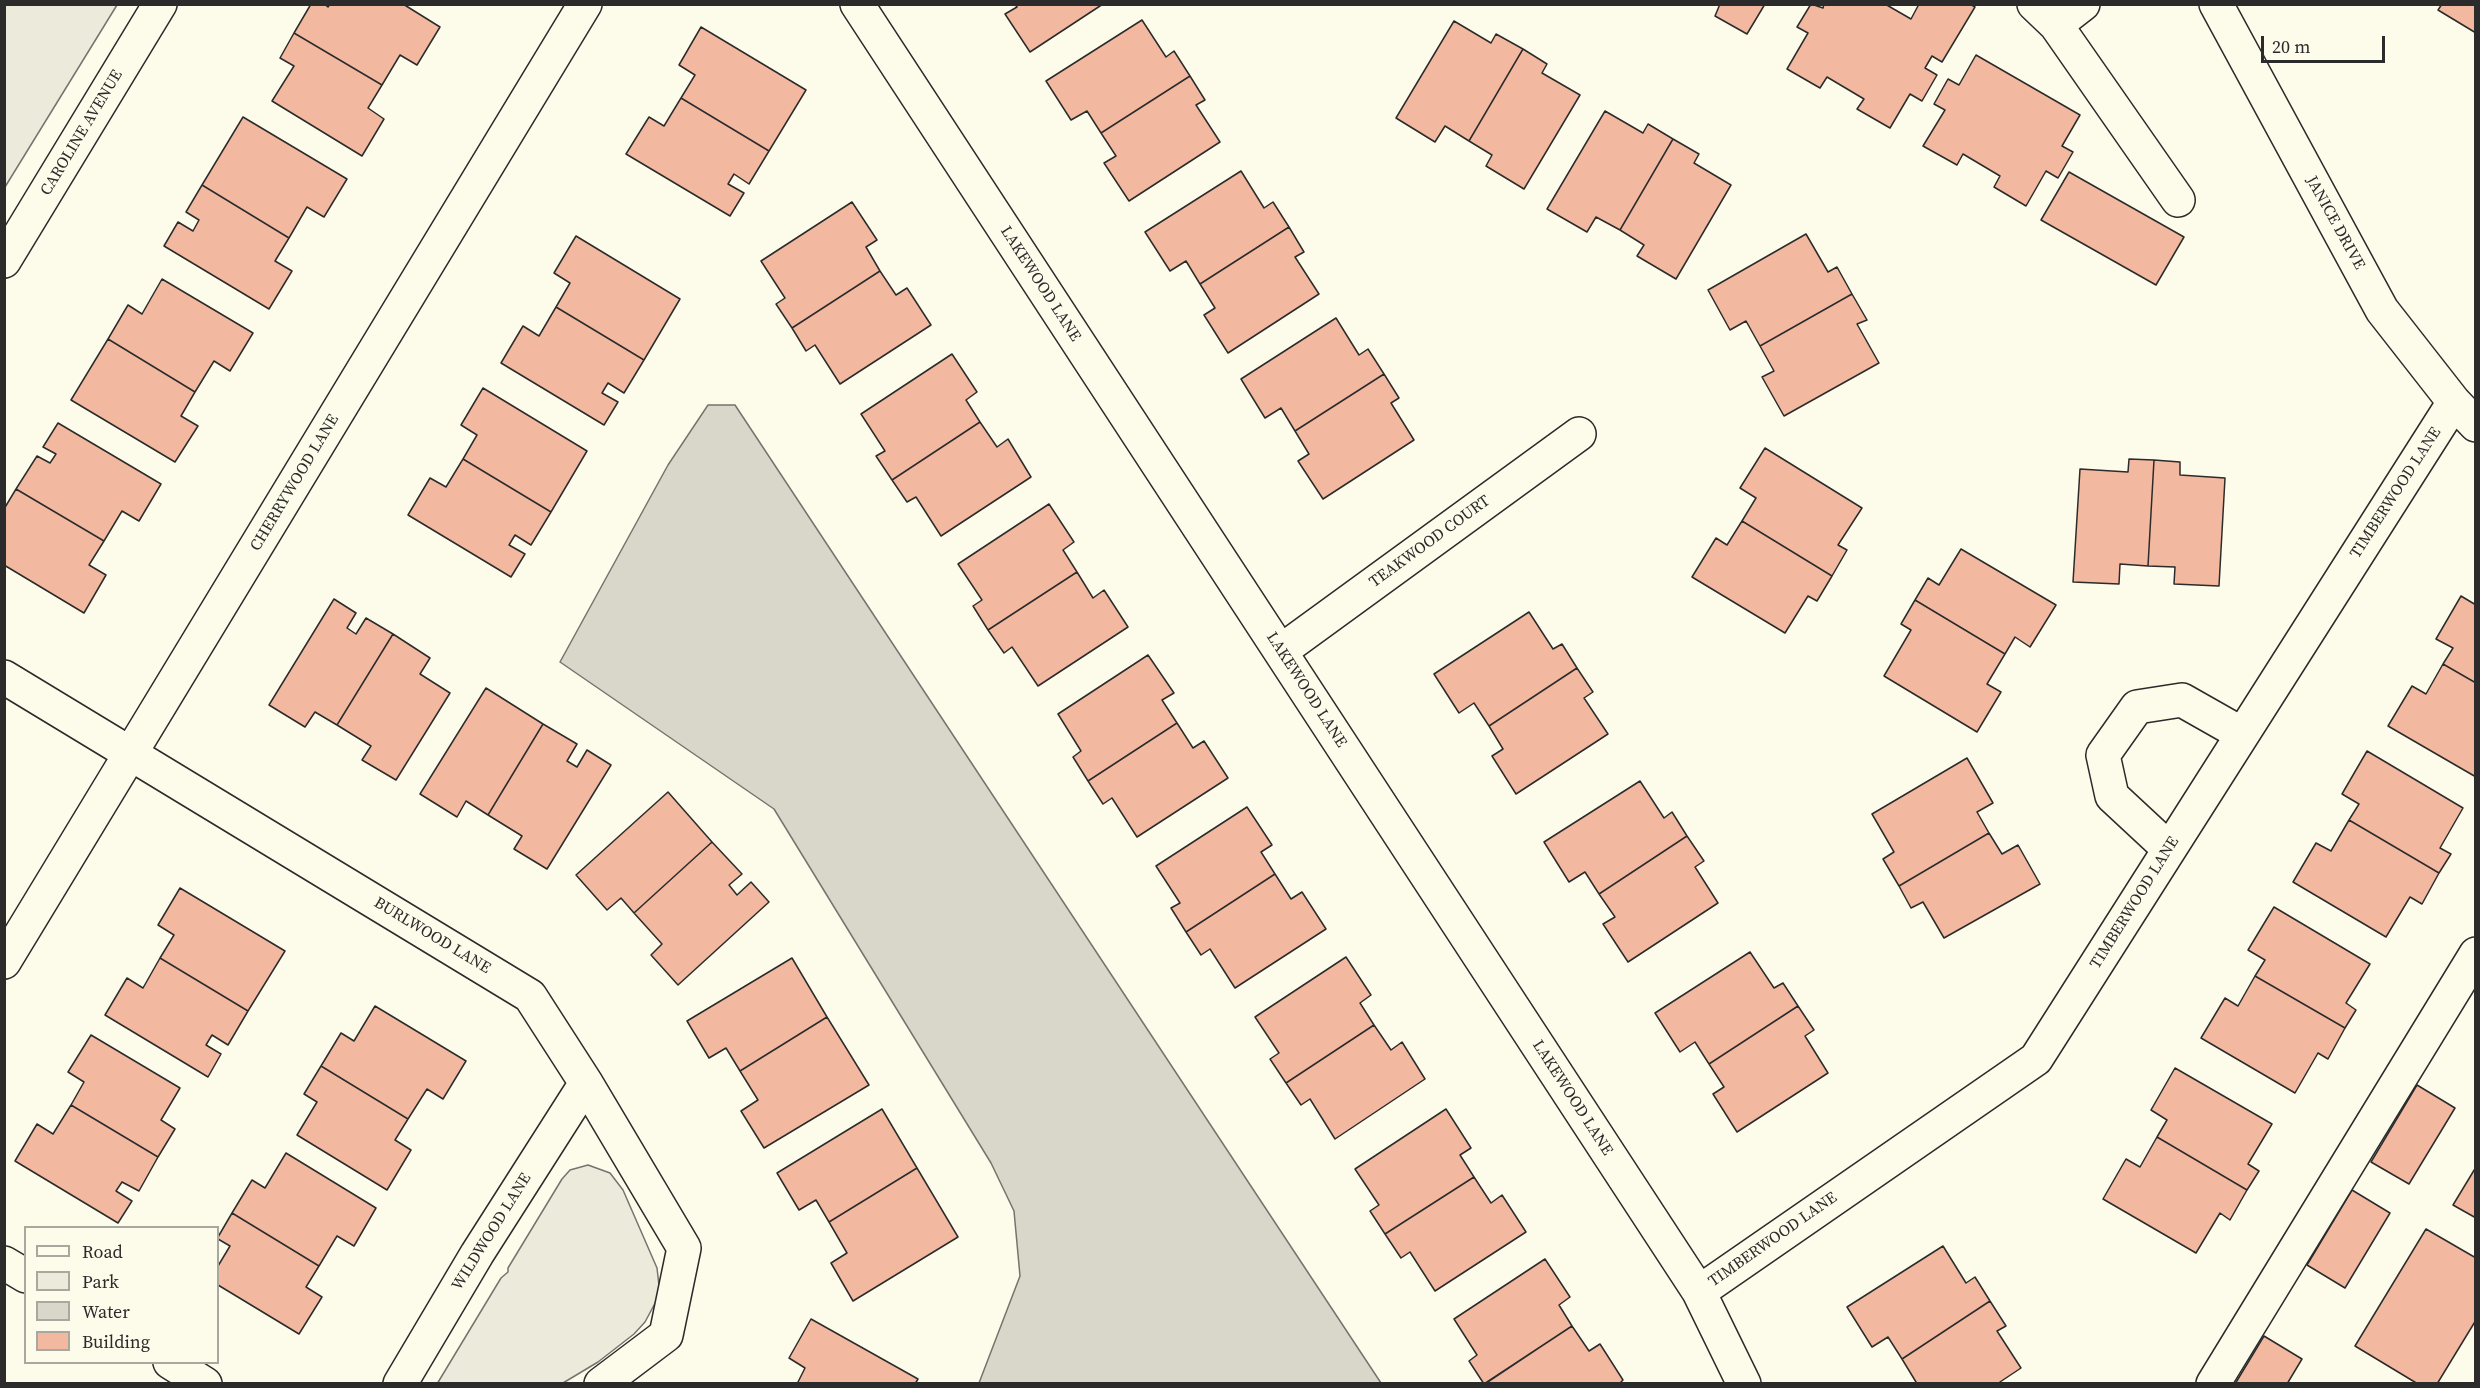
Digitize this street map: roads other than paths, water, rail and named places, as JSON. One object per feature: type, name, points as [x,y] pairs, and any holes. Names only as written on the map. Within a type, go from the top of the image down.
[{"type":"street","name":"CAROLINE AVENUE","points":[[4,261],[159,4]]},
{"type":"street","name":"CHERRYWOOD LANE","points":[[4,962],[585,4]]},
{"type":"street","name":"LAKEWOOD LANE","points":[[857,4],[1699,1292],[1744,1383]]},
{"type":"street","points":[[2083,4],[2045,15],[2178,200]]},
{"type":"street","name":"JANICE DRIVE","points":[[2216,4],[2382,310],[2465,414]]},
{"type":"street","name":"TIMBERWOOD LANE","points":[[1699,1292],[2036,1059],[2242,734],[2465,414]]},
{"type":"street","name":"TEAKWOOD COURT","points":[[1281,651],[1579,434]]},
{"type":"street","name":"BURLWOOD LANE","points":[[4,677],[530,996],[586,1083],[684,1248],[666,1335],[601,1383]]},
{"type":"street","points":[[2169,849],[2112,796],[2103,755],[2137,707],[2182,700],[2242,734]]},
{"type":"street","points":[[2212,1383],[2475,954]]},
{"type":"street","name":"WILDWOOD LANE","points":[[400,1383],[477,1254],[586,1083]]},
{"type":"street","points":[[4,1263],[24,1275]]},
{"type":"street","points":[[173,1364],[205,1383]]},
{"type":"water","points":[[708,405],[735,405],[1381,1383],[979,1383],[1020,1276],[1014,1211],[991,1163],[774,809],[560,662],[668,465]]}]
